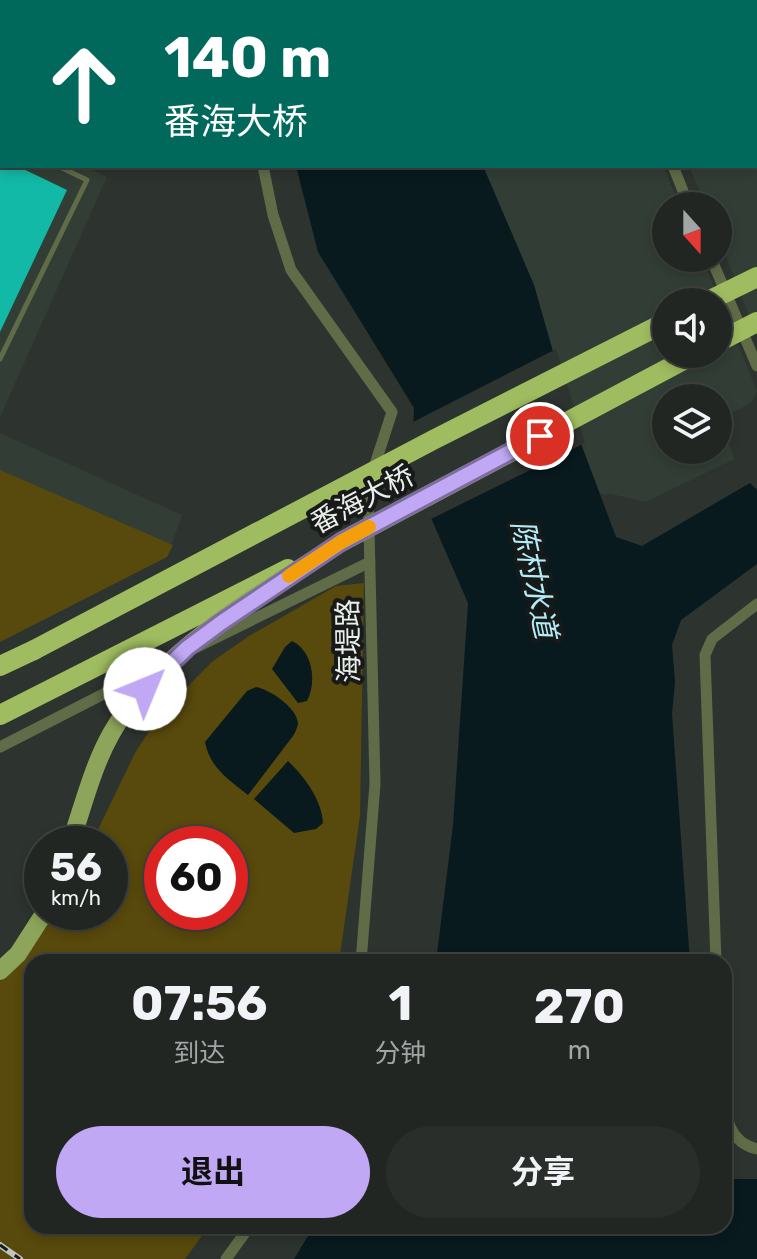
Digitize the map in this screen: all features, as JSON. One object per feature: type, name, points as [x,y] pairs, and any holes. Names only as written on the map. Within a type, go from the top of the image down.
[{"type":"highway","points":[[732,289],[757,277]]},
{"type":"highway","points":[[732,335],[757,322]]},
{"type":"highway","name":"番海大桥","points":[[0,666],[652,329]]},
{"type":"highway","name":"番海大桥","points":[[0,715],[341,542],[669,368]]},
{"type":"main road","points":[[732,337],[757,329]]},
{"type":"main road","points":[[76,826],[94,771],[111,734],[131,704],[187,648],[341,542]]},
{"type":"main road","points":[[0,971],[18,954],[33,930]]},
{"type":"street","name":"海堤路","points":[[263,168],[273,215],[291,270],[392,412],[368,486],[375,784],[362,954]]},
{"type":"street","points":[[674,168],[683,192]]},
{"type":"street","points":[[717,272],[757,366]]},
{"type":"street","points":[[0,747],[370,562]]},
{"type":"street","points":[[716,954],[705,655],[712,639],[757,604]]},
{"type":"street","points":[[732,1135],[752,1149],[757,1149]]},
{"type":"street","points":[[226,1259],[244,1234]]},
{"type":"lane","points":[[0,359],[87,180],[62,168]]},
{"type":"shaded area","points":[[0,168],[88,168],[107,177],[0,417]]},
{"type":"shaded area","points":[[484,168],[664,168],[674,192],[652,192],[652,272],[708,272],[714,288],[652,288],[652,368],[732,368],[732,331],[757,391],[751,403],[732,413],[732,384],[652,384],[652,464],[724,464],[646,502],[600,494],[574,425],[534,285]]},
{"type":"shaded area","points":[[690,168],[757,168],[757,337],[732,272],[732,192],[700,192]]},
{"type":"shaded area","points":[[0,433],[182,515],[167,557],[0,642]]},
{"type":"shaded area","points":[[0,470],[173,545],[167,557],[0,642]]},
{"type":"shaded area","points":[[364,583],[360,816],[340,954],[28,954],[44,930],[128,930],[128,826],[100,826],[135,753],[160,714],[213,661],[249,636],[336,586]]},
{"type":"shaded area","points":[[24,959],[24,1234],[203,1234],[185,1259],[0,1259],[0,981]]},
{"type":"water","name":"陈村水道","points":[[297,168],[484,168],[534,285],[574,425],[616,537],[642,546],[750,483],[757,490],[757,564],[681,620],[672,645],[675,682],[672,714],[689,954],[437,954],[453,825],[468,603],[411,472],[414,408],[318,252]]},
{"type":"water","points":[[292,641],[309,659],[312,676],[307,701],[298,703],[272,669]]},
{"type":"water","points":[[256,687],[282,700],[297,718],[298,724],[293,736],[248,795],[216,766],[205,742],[247,691]]},
{"type":"water","points":[[288,761],[316,797],[323,823],[316,829],[294,833],[254,799]]},
{"type":"water","points":[[732,1179],[757,1179],[757,1259],[294,1259],[309,1234],[732,1234]]},
{"type":"pier","points":[[556,349],[585,443],[427,521],[407,473],[409,424]]},
{"type":"building","points":[[0,168],[21,168],[67,190],[0,332]]},
{"type":"railway","points":[[0,1245],[20,1259]]},
{"type":"slow traffic","points":[[289,576],[369,527]]},
{"type":"route","points":[[145,689],[187,648],[341,542],[540,436]]}]
